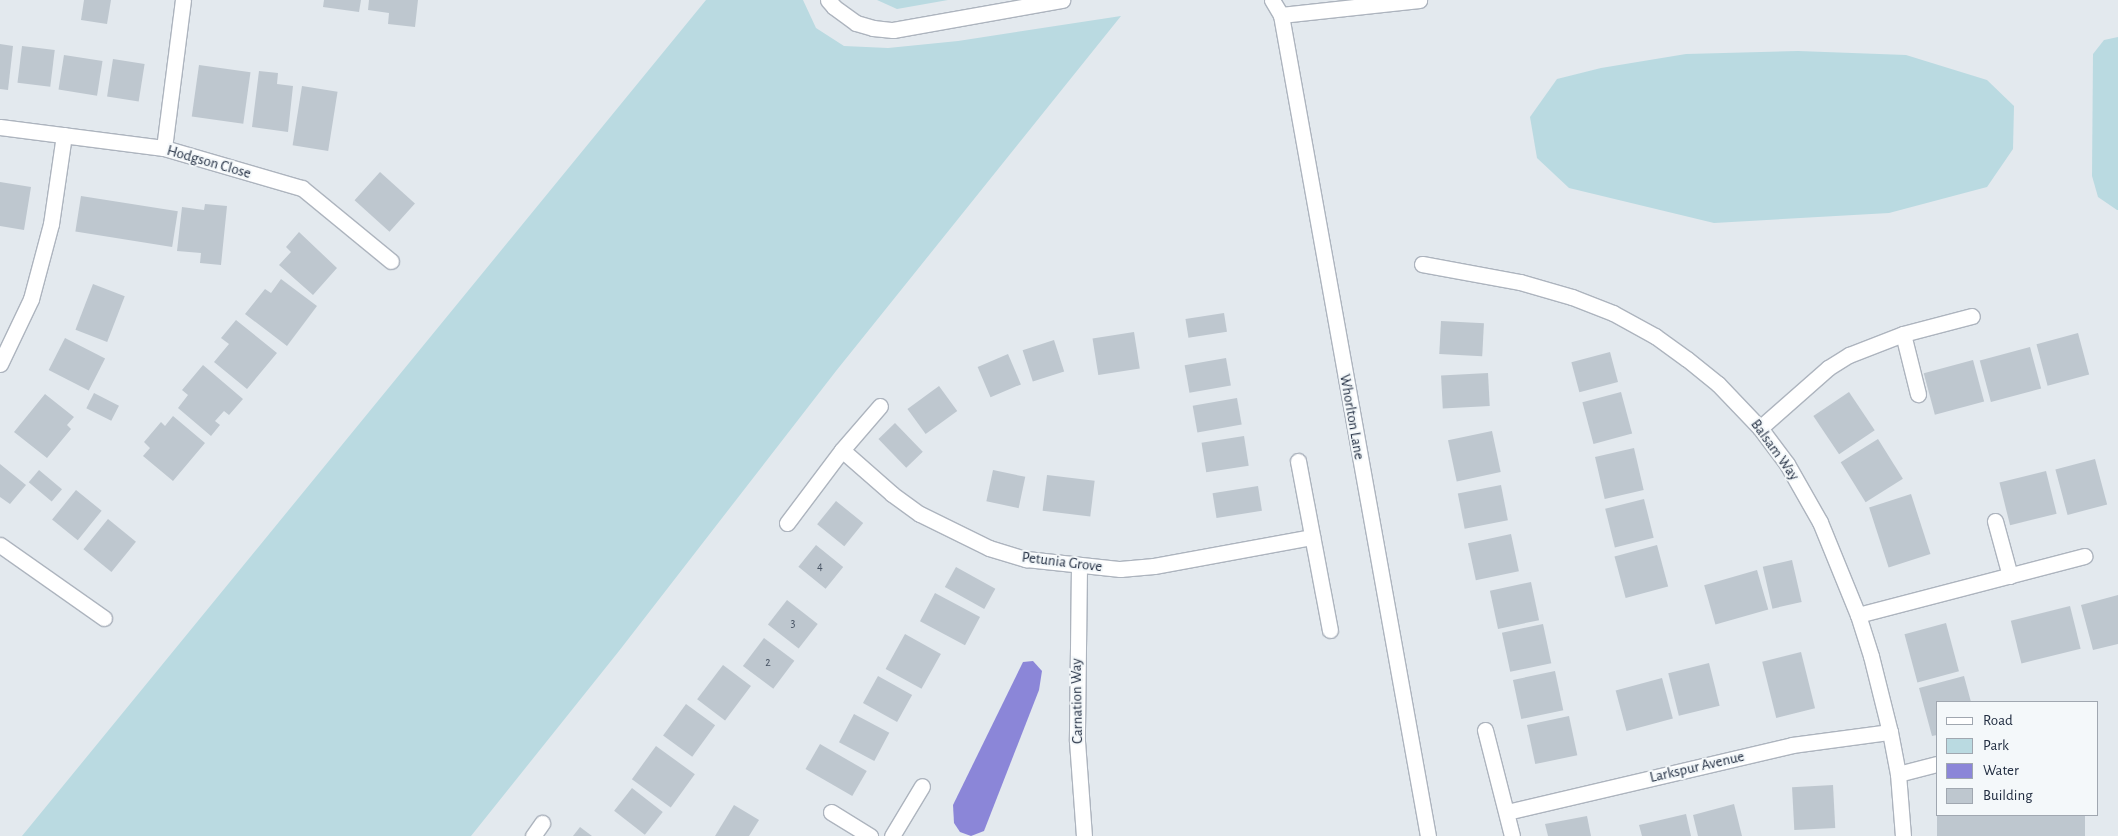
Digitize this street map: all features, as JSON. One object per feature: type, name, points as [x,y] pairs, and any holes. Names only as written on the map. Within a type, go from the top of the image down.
[{"type":"street","points":[[164,148],[183,0]]},
{"type":"street","points":[[828,0],[834,7],[856,23],[873,28],[893,30],[1062,0]]},
{"type":"street","name":"Whorlton Lane","points":[[1272,0],[1281,15],[1428,836]]},
{"type":"street","points":[[1281,15],[1419,0]]},
{"type":"street","name":"Hodgson Close","points":[[0,127],[164,148],[302,188],[391,261]]},
{"type":"street","points":[[0,364],[31,300],[51,224],[64,135]]},
{"type":"street","name":"Balsam Way","points":[[1422,264],[1520,282],[1572,296],[1613,313],[1655,336],[1687,359],[1718,384],[1760,428],[1796,478],[1820,522],[1858,616],[1871,656],[1890,732],[1898,774],[1903,836]]},
{"type":"street","points":[[1760,428],[1828,368],[1849,355],[1903,334],[1972,316]]},
{"type":"street","points":[[1903,334],[1918,394]]},
{"type":"street","points":[[787,522],[842,450],[880,406]]},
{"type":"street","name":"Petunia Grove","points":[[842,450],[892,494],[920,514],[988,548],[1026,559],[1079,566],[1120,568],[1154,566],[1312,537]]},
{"type":"street","points":[[1298,461],[1330,630]]},
{"type":"street","points":[[1995,521],[2010,576]]},
{"type":"street","points":[[0,545],[104,618]]},
{"type":"street","points":[[1858,616],[2084,556]]},
{"type":"street","name":"Carnation Way","points":[[1079,566],[1077,741],[1084,836]]},
{"type":"street","points":[[1485,730],[1512,836]]},
{"type":"street","name":"Larkspur Avenue","points":[[1507,812],[1792,745],[1890,732]]},
{"type":"street","points":[[1898,774],[1936,764]]},
{"type":"street","points":[[892,836],[922,786]]},
{"type":"street","points":[[831,812],[870,836]]},
{"type":"street","points":[[532,836],[542,823]]},
{"type":"green space","points":[[706,0],[803,0],[816,28],[844,46],[888,48],[958,41],[1121,16],[836,371],[619,651],[471,836],[22,836]]},
{"type":"green space","points":[[877,0],[948,0],[897,9]]},
{"type":"green space","points":[[2118,37],[2117,210],[2098,197],[2092,176],[2093,54],[2104,40]]},
{"type":"green space","points":[[1798,51],[1906,55],[1987,80],[2014,106],[2013,149],[1987,187],[1889,213],[1714,223],[1569,188],[1537,158],[1530,117],[1557,79],[1601,68],[1686,54]]},
{"type":"water","points":[[1033,661],[1042,671],[1039,690],[984,831],[971,836],[960,832],[954,823],[953,805],[1023,662]]},
{"type":"building","points":[[84,0],[111,0],[107,24],[81,20]]},
{"type":"building","points":[[324,0],[361,0],[359,12],[323,7]]},
{"type":"building","points":[[369,0],[418,0],[415,27],[388,24],[389,13],[368,10]]},
{"type":"building","points":[[0,44],[13,46],[8,90],[0,89]]},
{"type":"building","points":[[22,46],[55,50],[50,87],[17,83]]},
{"type":"building","points":[[64,55],[103,61],[97,96],[59,90]]},
{"type":"building","points":[[113,59],[145,64],[139,102],[107,97]]},
{"type":"building","points":[[199,65],[250,72],[243,124],[192,116]]},
{"type":"building","points":[[259,71],[278,73],[277,84],[293,86],[288,132],[252,127]]},
{"type":"building","points":[[302,86],[338,92],[328,151],[293,145]]},
{"type":"building","points":[[380,172],[415,203],[390,232],[355,200]]},
{"type":"building","points":[[0,182],[31,187],[24,230],[0,226]]},
{"type":"building","points":[[81,196],[178,211],[172,247],[75,232]]},
{"type":"building","points":[[205,204],[227,206],[221,265],[200,263],[201,253],[177,251],[182,207],[204,210]]},
{"type":"building","points":[[299,232],[337,268],[313,295],[279,265],[291,252],[286,247]]},
{"type":"building","points":[[281,279],[317,306],[287,346],[245,314],[265,289],[271,293]]},
{"type":"building","points":[[93,284],[125,296],[107,342],[75,330]]},
{"type":"building","points":[[1224,313],[1227,332],[1188,338],[1185,319]]},
{"type":"building","points":[[236,320],[277,353],[247,389],[214,362],[229,344],[221,338]]},
{"type":"building","points":[[1441,321],[1484,323],[1482,356],[1439,354]]},
{"type":"building","points":[[1134,332],[1140,369],[1098,375],[1093,339]]},
{"type":"building","points":[[2078,333],[2089,375],[2048,386],[2036,344]]},
{"type":"building","points":[[65,338],[105,358],[89,391],[49,370]]},
{"type":"building","points":[[1054,340],[1064,371],[1033,382],[1023,350]]},
{"type":"building","points":[[2030,347],[2041,389],[1991,402],[1980,360]]},
{"type":"building","points":[[1610,352],[1618,382],[1579,392],[1571,362]]},
{"type":"building","points":[[1008,354],[1021,384],[991,397],[978,367]]},
{"type":"building","points":[[1226,358],[1231,386],[1190,393],[1185,365]]},
{"type":"building","points":[[1973,360],[1984,402],[1935,415],[1924,373]]},
{"type":"building","points":[[203,365],[243,399],[229,415],[224,411],[215,421],[220,425],[211,436],[178,408],[188,395],[182,390]]},
{"type":"building","points":[[1488,373],[1490,406],[1443,408],[1441,375]]},
{"type":"building","points":[[939,386],[957,411],[926,434],[907,409]]},
{"type":"building","points":[[1621,392],[1632,434],[1593,444],[1582,402]]},
{"type":"building","points":[[1849,392],[1875,430],[1839,454],[1813,416]]},
{"type":"building","points":[[94,393],[119,406],[111,421],[86,408]]},
{"type":"building","points":[[45,394],[74,417],[67,425],[71,429],[47,458],[14,432]]},
{"type":"building","points":[[1237,398],[1242,425],[1197,432],[1193,406]]},
{"type":"building","points":[[173,416],[205,443],[173,481],[143,456],[150,448],[144,442],[161,422],[165,426]]},
{"type":"building","points":[[895,423],[923,452],[906,468],[878,439]]},
{"type":"building","points":[[1492,431],[1501,472],[1457,481],[1448,440]]},
{"type":"building","points":[[1244,436],[1249,466],[1206,472],[1202,443]]},
{"type":"building","points":[[1878,439],[1903,479],[1866,502],[1841,462]]},
{"type":"building","points":[[1634,448],[1644,490],[1605,499],[1595,457]]},
{"type":"building","points":[[2095,459],[2107,504],[2068,515],[2055,470]]},
{"type":"building","points":[[0,464],[26,485],[10,504],[0,497]]},
{"type":"building","points":[[39,470],[62,489],[52,502],[29,482]]},
{"type":"building","points":[[993,470],[1025,477],[1019,508],[986,501]]},
{"type":"building","points":[[2046,471],[2057,514],[2010,525],[1999,483]]},
{"type":"building","points":[[1047,475],[1095,481],[1090,517],[1043,511]]},
{"type":"building","points":[[1501,485],[1508,520],[1465,529],[1458,493]]},
{"type":"building","points":[[1258,486],[1262,511],[1216,518],[1213,493]]},
{"type":"building","points":[[76,490],[102,511],[78,540],[52,520]]},
{"type":"building","points":[[1911,494],[1930,554],[1889,568],[1869,508]]},
{"type":"building","points":[[1644,499],[1654,538],[1615,547],[1605,509]]},
{"type":"building","points":[[836,501],[863,523],[844,546],[817,524]]},
{"type":"building","points":[[108,519],[136,542],[111,572],[83,549]]},
{"type":"building","points":[[1511,534],[1519,571],[1476,580],[1468,543]]},
{"type":"building","points":[[816,545],[843,567],[826,589],[798,567]]},
{"type":"building","points":[[1657,545],[1668,587],[1626,598],[1614,556]]},
{"type":"building","points":[[1792,560],[1802,602],[1772,609],[1763,567]]},
{"type":"building","points":[[956,567],[995,589],[984,609],[945,587]]},
{"type":"building","points":[[1757,570],[1768,609],[1715,625],[1704,585]]},
{"type":"building","points":[[1531,582],[1539,620],[1498,629],[1490,591]]},
{"type":"building","points":[[935,593],[980,617],[965,645],[920,621]]},
{"type":"building","points":[[2118,595],[2118,644],[2093,650],[2081,605]]},
{"type":"building","points":[[787,600],[818,624],[799,648],[768,624]]},
{"type":"building","points":[[2070,606],[2081,649],[2021,663],[2011,621]]},
{"type":"building","points":[[1946,623],[1959,671],[1917,682],[1904,634]]},
{"type":"building","points":[[1543,624],[1551,663],[1510,672],[1502,633]]},
{"type":"building","points":[[905,634],[941,654],[921,689],[886,669]]},
{"type":"building","points":[[764,638],[794,661],[773,689],[743,666]]},
{"type":"building","points":[[1801,652],[1815,708],[1776,718],[1762,662]]},
{"type":"building","points":[[1709,663],[1720,706],[1679,716],[1668,673]]},
{"type":"building","points":[[723,665],[751,686],[725,720],[697,699]]},
{"type":"building","points":[[1555,671],[1563,710],[1521,719],[1513,680]]},
{"type":"building","points":[[878,676],[912,695],[897,722],[863,703]]},
{"type":"building","points":[[1964,676],[1971,701],[1936,701],[1936,735],[1932,736],[1919,688]]},
{"type":"building","points":[[1662,678],[1673,719],[1627,731],[1616,690]]},
{"type":"building","points":[[686,704],[715,725],[692,757],[663,736]]},
{"type":"building","points":[[854,714],[889,733],[874,761],[839,742]]},
{"type":"building","points":[[1569,716],[1577,755],[1535,764],[1527,725]]},
{"type":"building","points":[[820,744],[867,771],[852,796],[806,769]]},
{"type":"building","points":[[656,746],[695,774],[671,807],[632,779]]},
{"type":"building","points":[[1833,785],[1835,828],[1794,830],[1792,787]]},
{"type":"building","points":[[632,788],[663,812],[645,835],[614,811]]},
{"type":"building","points":[[1734,804],[1742,836],[1698,836],[1693,815]]},
{"type":"building","points":[[734,805],[759,820],[749,836],[715,836]]},
{"type":"building","points":[[1686,814],[1691,836],[1642,836],[1639,825]]},
{"type":"building","points":[[1587,816],[1591,836],[1548,836],[1545,824]]},
{"type":"building","points":[[1937,816],[2085,816],[2085,836],[1937,836]]},
{"type":"building","points":[[580,827],[592,836],[573,836]]}]
